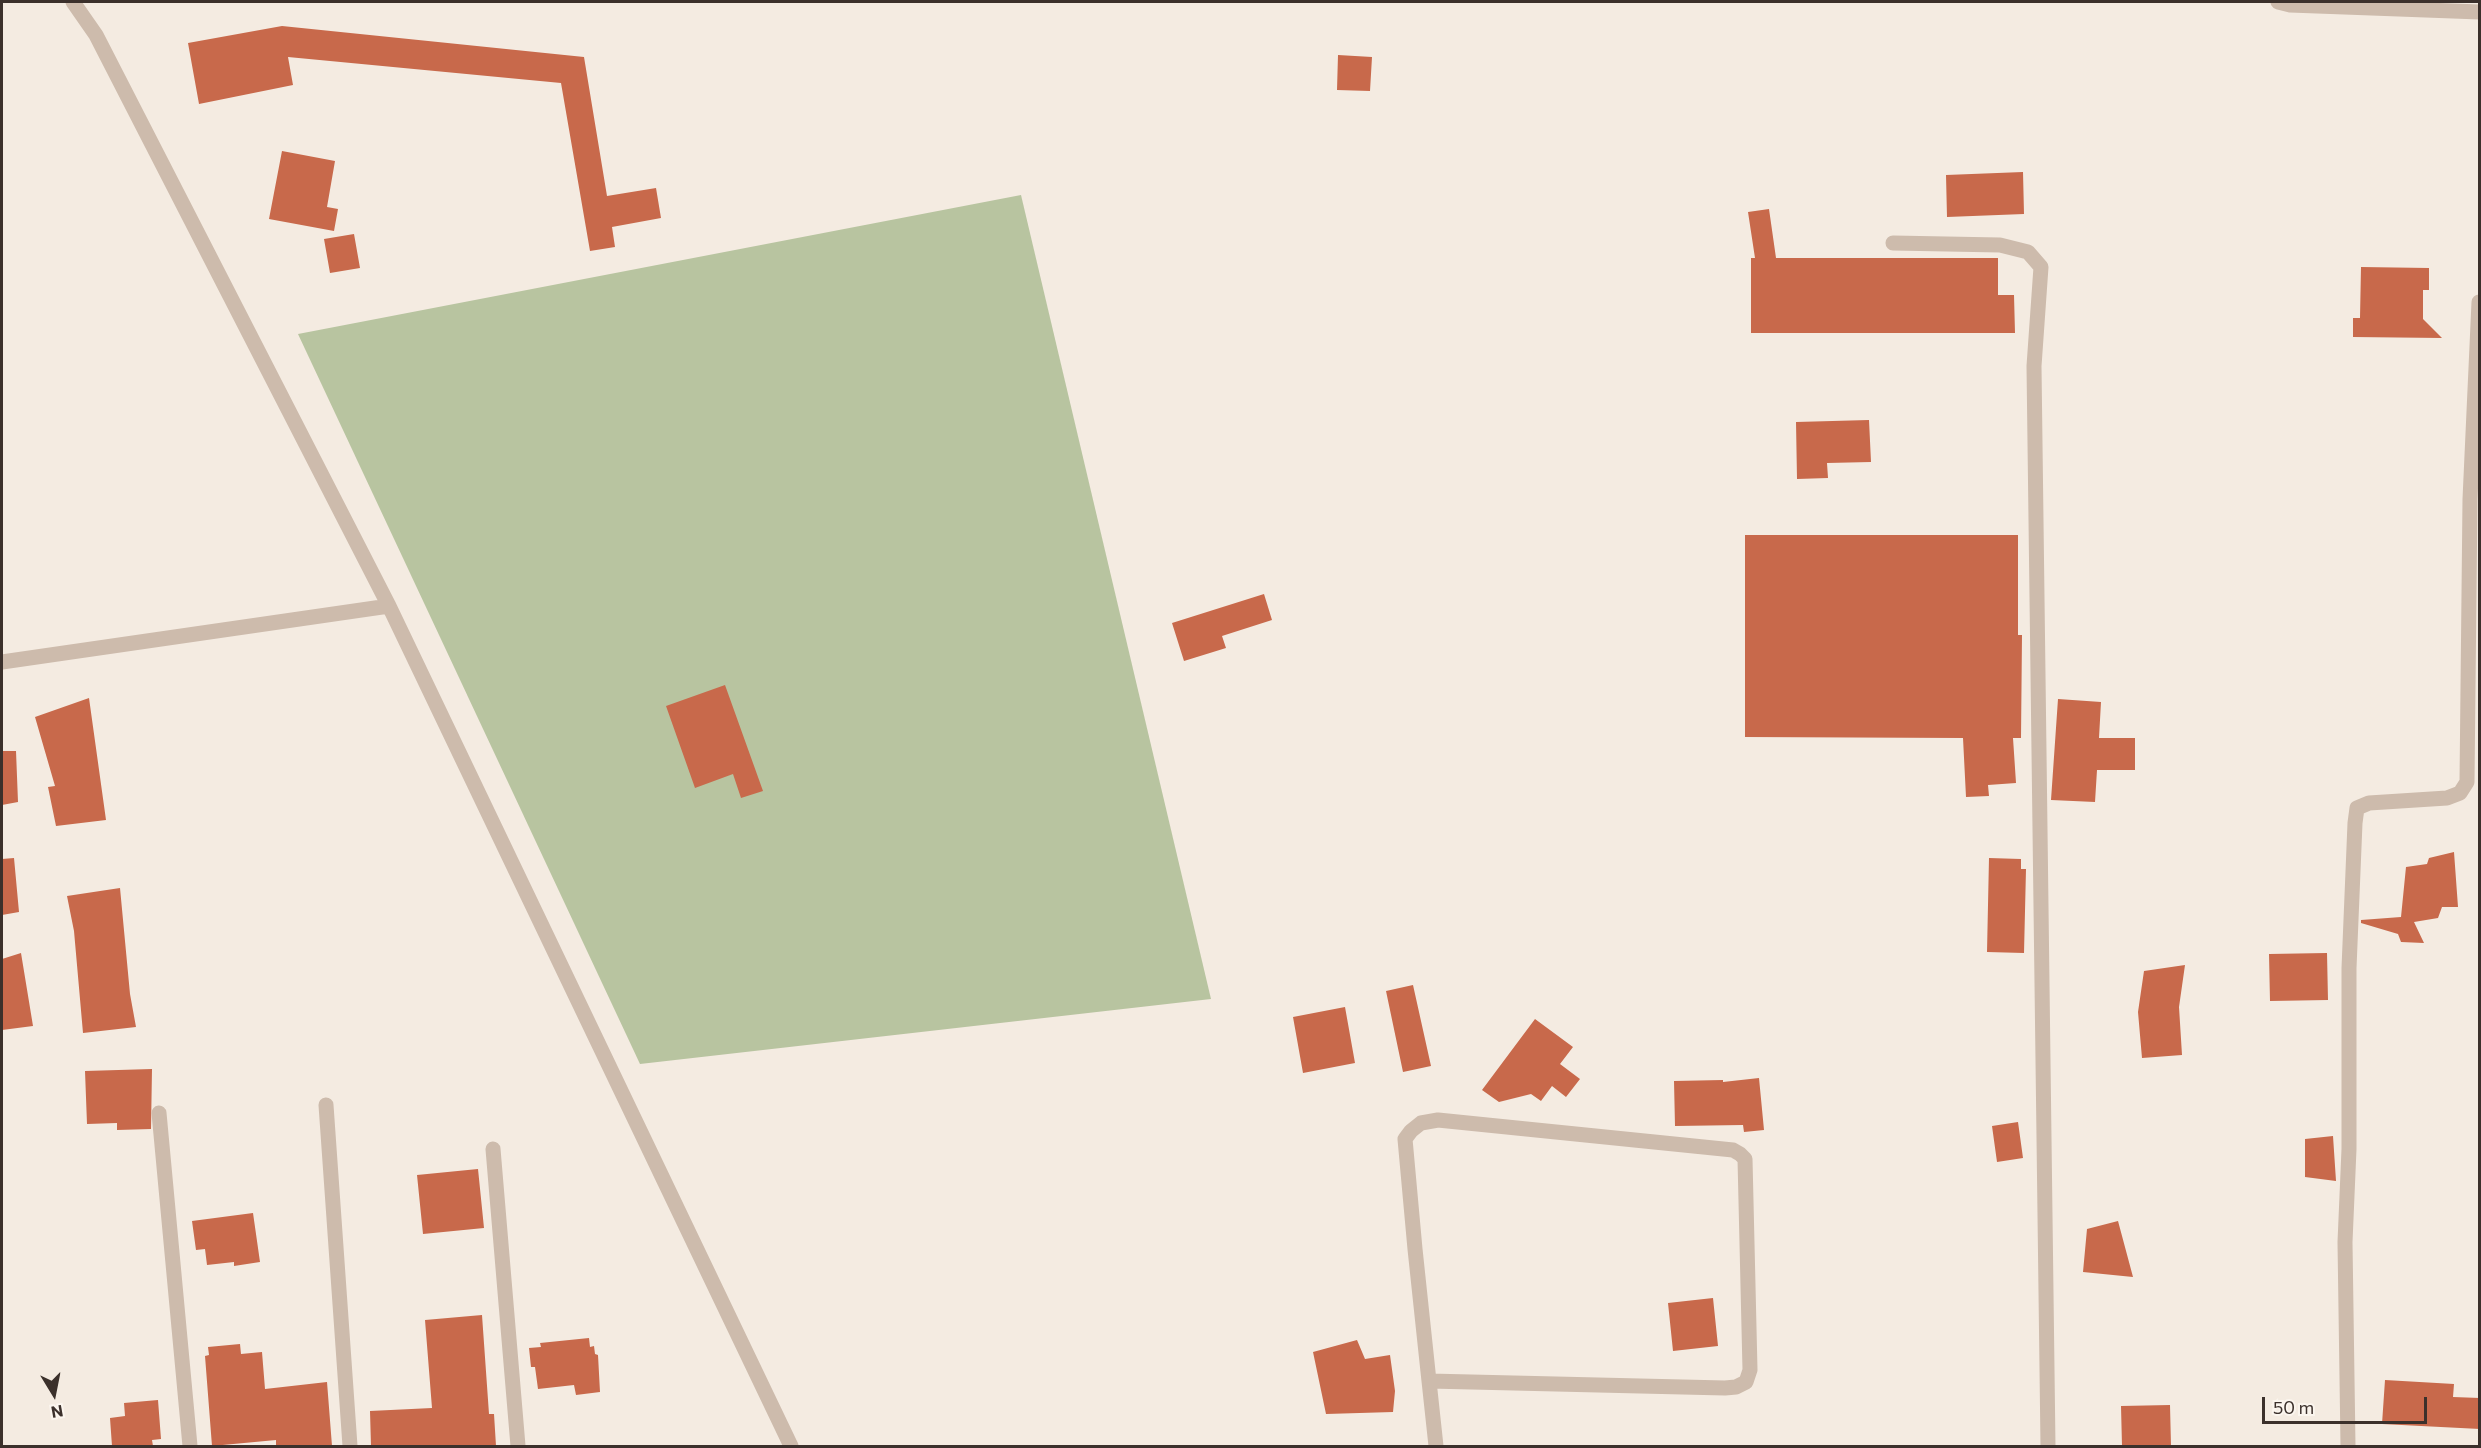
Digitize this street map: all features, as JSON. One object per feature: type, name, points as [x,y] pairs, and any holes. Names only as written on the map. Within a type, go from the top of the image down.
[{"type":"street","points":[[73,2],[82,11],[96,35],[389,606],[791,1446]]},
{"type":"street","points":[[2278,2],[2290,5],[2480,12]]},
{"type":"street","points":[[1893,243],[2000,245],[2028,252],[2041,267],[2034,366],[2048,1446]]},
{"type":"street","points":[[2348,1446],[2345,1242],[2349,1149],[2349,968],[2355,823],[2357,808],[2369,803],[2447,798],[2460,793],[2467,782],[2479,302]]},
{"type":"street","points":[[2,662],[389,606]]},
{"type":"street","points":[[326,1106],[350,1446]]},
{"type":"street","points":[[159,1113],[190,1446]]},
{"type":"street","points":[[1429,1381],[1725,1388],[1736,1387],[1746,1382],[1750,1370],[1745,1159],[1733,1150],[1438,1120],[1421,1123],[1406,1139],[1429,1381],[1436,1446]]},
{"type":"street","points":[[493,1149],[518,1446]]},
{"type":"green space","points":[[1021,195],[1211,999],[640,1064],[298,334]]},
{"type":"building","points":[[282,26],[584,57],[607,196],[656,188],[661,218],[612,227],[615,247],[590,251],[561,83],[288,57],[293,85],[199,104],[188,43]]},
{"type":"building","points":[[1338,55],[1372,57],[1370,91],[1337,90]]},
{"type":"building","points":[[282,151],[335,161],[327,207],[338,209],[334,231],[269,219]]},
{"type":"building","points":[[2023,172],[2024,214],[1947,217],[1946,175]]},
{"type":"building","points":[[1769,209],[1776,258],[1998,258],[1998,295],[2014,295],[2015,333],[1751,333],[1751,258],[1755,258],[1748,212]]},
{"type":"building","points":[[354,234],[360,268],[330,273],[324,239]]},
{"type":"building","points":[[2361,267],[2429,268],[2429,290],[2423,290],[2423,319],[2442,338],[2353,337],[2353,318],[2360,318]]},
{"type":"building","points":[[1869,420],[1871,462],[1827,463],[1828,478],[1797,479],[1796,422]]},
{"type":"building","points":[[1745,535],[2018,535],[2018,635],[2022,635],[2021,738],[2013,738],[2016,783],[1988,785],[1989,796],[1966,797],[1963,738],[1745,737]]},
{"type":"building","points":[[1264,594],[1272,620],[1222,636],[1226,648],[1184,661],[1172,623]]},
{"type":"building","points":[[725,685],[763,791],[741,798],[733,774],[695,788],[666,706]]},
{"type":"building","points":[[89,698],[106,820],[56,826],[48,787],[55,786],[35,717]]},
{"type":"building","points":[[2058,699],[2101,702],[2099,738],[2135,738],[2135,770],[2097,770],[2095,802],[2051,800]]},
{"type":"building","points":[[2,751],[16,751],[18,802],[2,805]]},
{"type":"building","points":[[2454,852],[2458,907],[2442,907],[2438,918],[2414,922],[2424,943],[2401,942],[2398,934],[2361,923],[2361,920],[2401,917],[2406,867],[2427,864],[2429,858]]},
{"type":"building","points":[[14,858],[19,912],[2,915],[2,859]]},
{"type":"building","points":[[1989,858],[2021,859],[2021,869],[2026,869],[2024,953],[1987,952]]},
{"type":"building","points":[[120,888],[130,994],[136,1027],[83,1033],[74,931],[67,896]]},
{"type":"building","points":[[21,953],[33,1026],[2,1030],[2,959]]},
{"type":"building","points":[[2327,953],[2328,1000],[2270,1001],[2269,954]]},
{"type":"building","points":[[2185,965],[2179,1007],[2182,1055],[2142,1058],[2138,1012],[2144,971]]},
{"type":"building","points":[[1413,985],[1431,1066],[1403,1072],[1386,991]]},
{"type":"building","points":[[1345,1007],[1355,1063],[1303,1073],[1293,1017]]},
{"type":"building","points":[[1535,1019],[1573,1047],[1560,1064],[1580,1079],[1566,1097],[1552,1086],[1541,1101],[1531,1094],[1499,1102],[1482,1090]]},
{"type":"building","points":[[152,1069],[151,1129],[117,1130],[117,1123],[87,1124],[85,1071]]},
{"type":"building","points":[[1759,1078],[1764,1130],[1744,1132],[1743,1125],[1675,1126],[1674,1081],[1723,1080],[1723,1082]]},
{"type":"building","points":[[2018,1122],[2023,1158],[1997,1162],[1992,1126]]},
{"type":"building","points":[[2333,1136],[2336,1181],[2305,1177],[2305,1139]]},
{"type":"building","points":[[478,1169],[484,1228],[423,1234],[417,1175]]},
{"type":"building","points":[[253,1213],[260,1262],[234,1266],[234,1262],[207,1265],[205,1249],[196,1250],[192,1221]]},
{"type":"building","points":[[2118,1221],[2133,1277],[2083,1272],[2087,1229]]},
{"type":"building","points":[[1713,1298],[1718,1346],[1673,1351],[1668,1303]]},
{"type":"building","points":[[482,1315],[489,1414],[494,1414],[496,1446],[371,1446],[370,1411],[432,1408],[425,1320]]},
{"type":"building","points":[[589,1338],[590,1347],[594,1346],[595,1354],[598,1355],[600,1392],[576,1395],[574,1385],[538,1389],[535,1367],[531,1367],[529,1348],[541,1347],[540,1343]]},
{"type":"building","points":[[1357,1340],[1365,1359],[1390,1355],[1395,1391],[1393,1412],[1326,1414],[1313,1352]]},
{"type":"building","points":[[240,1344],[241,1354],[262,1352],[265,1389],[327,1382],[332,1446],[276,1446],[276,1440],[212,1446],[205,1356],[209,1355],[208,1347]]},
{"type":"building","points":[[2385,1380],[2454,1384],[2453,1397],[2480,1398],[2480,1429],[2382,1424]]},
{"type":"building","points":[[158,1400],[161,1439],[152,1440],[153,1446],[112,1446],[110,1418],[125,1416],[124,1403]]},
{"type":"building","points":[[2170,1405],[2171,1446],[2122,1446],[2121,1406]]}]
